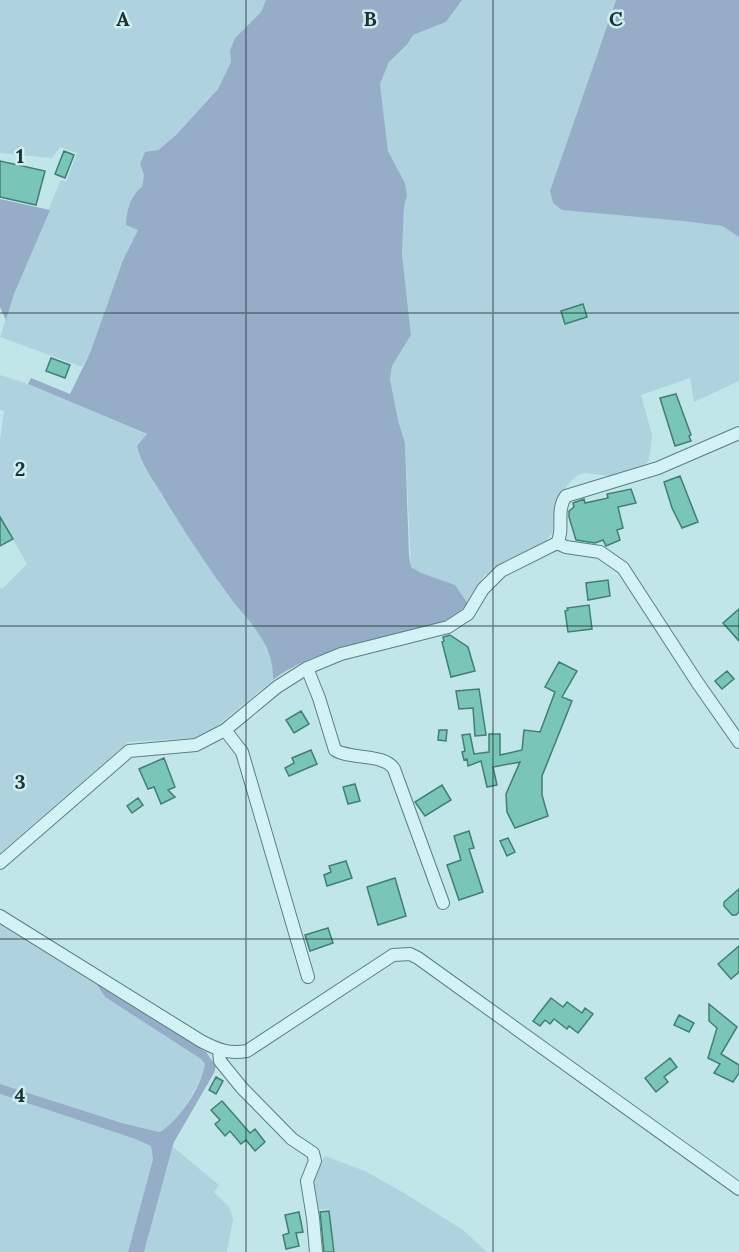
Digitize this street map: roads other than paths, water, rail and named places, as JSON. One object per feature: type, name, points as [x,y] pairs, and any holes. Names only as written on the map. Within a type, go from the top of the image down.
[{"type":"street","points":[[0,863],[129,751],[196,745],[225,730],[277,687],[307,668],[341,654],[448,627],[468,614],[483,589],[501,571],[557,543],[560,537],[559,518],[562,502],[566,496],[658,468],[739,433]]},
{"type":"street","points":[[557,543],[566,547],[600,552],[623,568],[739,742]]},
{"type":"street","points":[[307,668],[335,750],[342,754],[387,762],[394,769],[443,903]]},
{"type":"street","points":[[225,730],[242,752],[308,977]]},
{"type":"street","points":[[0,916],[219,1051],[234,1053],[247,1051],[393,955],[410,954],[739,1189]]},
{"type":"street","points":[[219,1051],[220,1060],[242,1088],[292,1139],[314,1153],[315,1161],[307,1181],[314,1218],[316,1252]]}]
